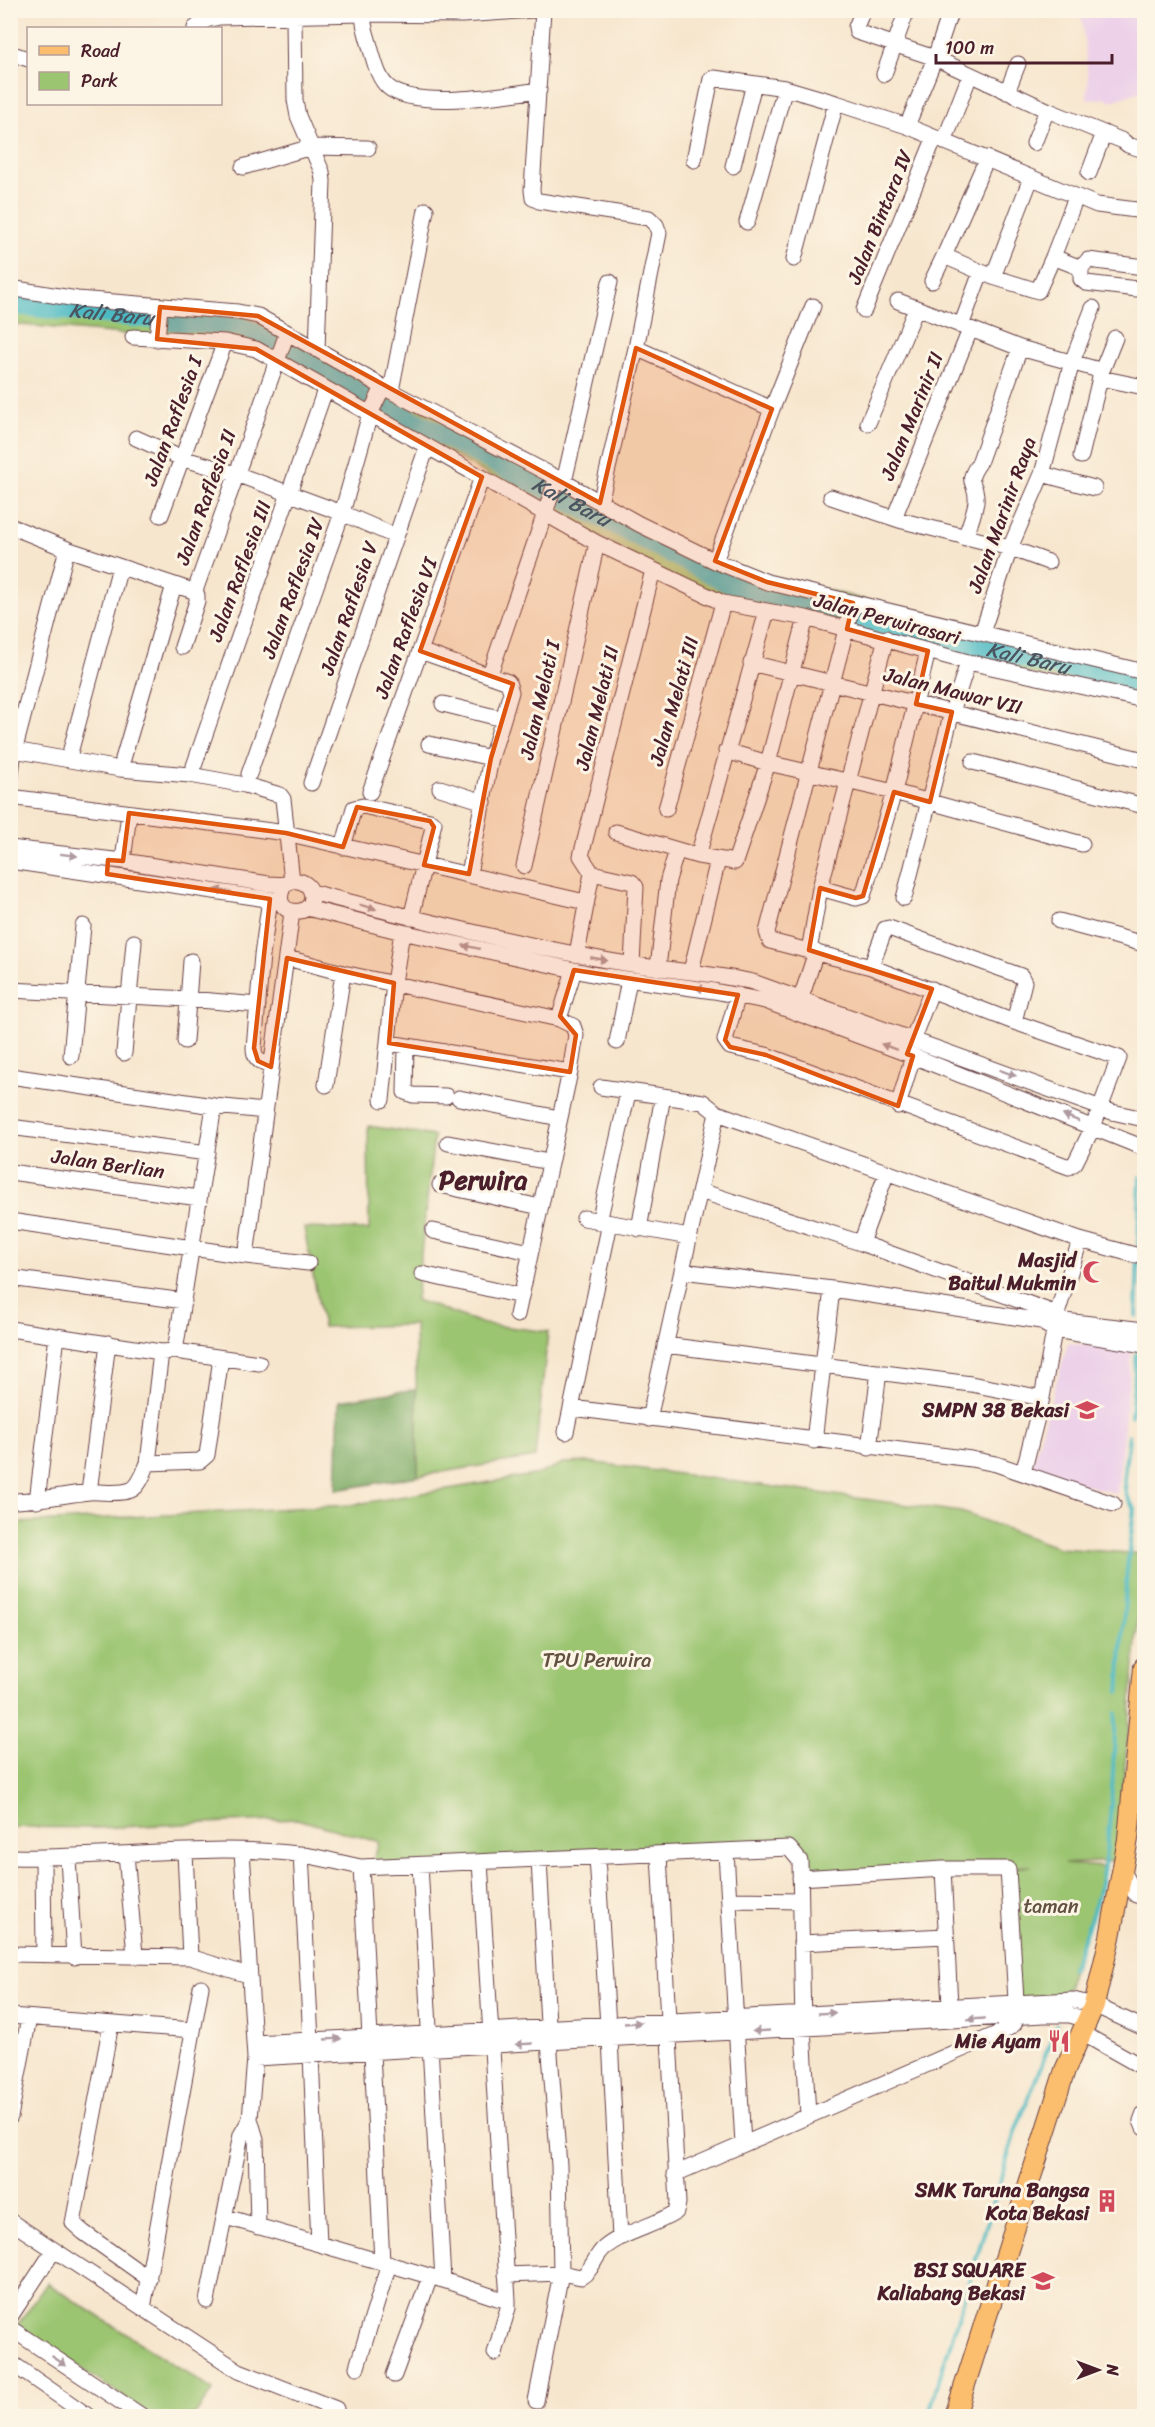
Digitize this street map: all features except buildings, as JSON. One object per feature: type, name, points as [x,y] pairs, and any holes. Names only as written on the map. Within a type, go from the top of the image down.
[{"type":"main road","points":[[955,2416],[1081,2014],[1110,1937],[1128,1839],[1144,1667]]},
{"type":"street","points":[[202,20],[360,13],[534,10]]},
{"type":"street","points":[[543,10],[533,198],[538,201],[649,218],[656,225],[659,234],[636,348],[600,503]]},
{"type":"street","points":[[863,10],[856,27],[857,32],[935,58],[1047,110],[1144,150]]},
{"type":"street","points":[[884,74],[907,10]]},
{"type":"street","points":[[360,13],[382,81],[397,93],[439,100],[539,90]]},
{"type":"street","points":[[907,126],[950,14]]},
{"type":"street","points":[[294,16],[295,100],[298,116],[322,172],[323,181],[317,350]]},
{"type":"street","points":[[10,53],[27,59]]},
{"type":"street","points":[[1007,92],[1018,64]]},
{"type":"street","name":"Jalan Bintara IV","points":[[864,310],[970,75]]},
{"type":"street","points":[[694,160],[711,79],[785,88],[836,103],[907,126],[1076,197],[1108,208],[1144,211]]},
{"type":"street","points":[[733,166],[754,84]]},
{"type":"street","points":[[747,222],[785,88]]},
{"type":"street","points":[[794,259],[836,103]]},
{"type":"street","points":[[1034,143],[1047,110]]},
{"type":"street","points":[[1089,172],[1104,133]]},
{"type":"street","points":[[243,167],[311,147],[368,148]]},
{"type":"street","points":[[932,281],[987,158]]},
{"type":"street","name":"Jalan Marinir II","points":[[894,518],[965,328],[1031,178]]},
{"type":"street","points":[[944,256],[987,274],[1038,291],[1076,197]]},
{"type":"street","name":"Jalan Raflesia IV","points":[[249,774],[342,513],[372,410],[385,389],[426,210]]},
{"type":"street","points":[[1053,256],[1081,268]]},
{"type":"street","points":[[1137,289],[1086,283],[1081,279],[1081,268],[1088,260],[1144,267]]},
{"type":"street","points":[[490,674],[559,480],[610,282]]},
{"type":"street","points":[[10,288],[160,310],[249,314],[269,321],[283,346]]},
{"type":"street","points":[[898,301],[1020,348],[1144,387]]},
{"type":"street","points":[[715,561],[813,306]]},
{"type":"street","name":"Jalan Marinir Raya","points":[[982,633],[1010,548],[1042,474],[1072,363],[1093,308]]},
{"type":"street","points":[[868,423],[916,309]]},
{"type":"street","points":[[158,335],[160,310]]},
{"type":"street","points":[[133,337],[158,335],[225,342],[256,349],[283,346],[317,350],[385,389],[639,524],[715,561],[850,618],[982,633],[1144,672]]},
{"type":"street","points":[[1081,456],[1100,374],[1114,338]]},
{"type":"street","name":"Jalan Raflesia I","points":[[161,515],[225,342]]},
{"type":"street","name":"Jalan Perwirasari","points":[[283,346],[325,390],[372,410],[426,447],[548,508],[597,543],[723,603],[806,618],[850,618],[886,638],[928,651],[968,662],[1144,700]]},
{"type":"street","name":"Jalan Raflesia II","points":[[182,648],[197,601],[197,595],[193,591],[283,346]]},
{"type":"street","points":[[636,348],[772,409]]},
{"type":"street","points":[[965,538],[976,500],[975,488],[970,480],[971,474],[979,463],[1020,348]]},
{"type":"street","name":"Jalan Raflesia III","points":[[194,766],[325,390]]},
{"type":"street","points":[[136,438],[181,458],[236,474],[342,513],[395,536]]},
{"type":"street","name":"Jalan Raflesia V","points":[[311,783],[426,447]]},
{"type":"street","points":[[1042,474],[1094,488]]},
{"type":"street","name":"Jalan Raflesia VI","points":[[370,792],[482,477]]},
{"type":"street","points":[[831,497],[894,518],[1010,548],[1048,562]]},
{"type":"street","points":[[10,526],[67,549],[193,591]]},
{"type":"street","name":"Jalan Melati I","points":[[524,866],[597,543]]},
{"type":"street","points":[[16,744],[67,549]]},
{"type":"street","points":[[70,753],[120,567]]},
{"type":"street","name":"Jalan Melati II","points":[[592,873],[581,856],[653,570]]},
{"type":"street","points":[[123,759],[174,585]]},
{"type":"street","name":"Jalan Melati III","points":[[666,809],[723,603]]},
{"type":"street","points":[[698,856],[766,611]]},
{"type":"street","points":[[616,832],[698,856],[735,862],[768,763],[806,618]]},
{"type":"street","points":[[738,995],[725,1040],[730,1047],[766,1055],[898,1106],[1069,1167],[1072,1167],[1093,1127],[1119,1058],[1014,1022],[871,967],[770,941],[767,932],[850,618]]},
{"type":"street","points":[[801,998],[812,951],[820,888],[850,782],[886,638]]},
{"type":"street","points":[[420,651],[490,674],[511,685],[511,692],[491,758],[469,874]]},
{"type":"street","points":[[820,888],[856,898],[863,896],[894,792],[928,651]]},
{"type":"street","points":[[904,898],[952,712],[968,662]]},
{"type":"street","name":"Jalan Mawar VII","points":[[751,663],[1144,760]]},
{"type":"street","points":[[443,704],[503,719]]},
{"type":"street","points":[[429,744],[491,758]]},
{"type":"street","points":[[10,782],[14,750],[120,769],[190,775],[245,785],[280,795],[283,799],[288,883],[275,900],[258,1005],[254,1056],[271,1068]]},
{"type":"street","points":[[726,751],[808,773],[930,801],[1082,844]]},
{"type":"street","points":[[973,762],[1144,806]]},
{"type":"street","points":[[440,788],[484,802]]},
{"type":"street","points":[[10,797],[286,833],[585,902]]},
{"type":"street","points":[[343,847],[354,808],[357,807],[363,806],[430,820],[434,827],[411,918]]},
{"type":"street","points":[[113,865],[129,813]]},
{"type":"street","points":[[10,848],[113,865],[275,900],[285,908],[402,932],[577,954],[753,982],[801,998],[913,1056],[1144,1148]]},
{"type":"street","points":[[658,968],[668,880],[677,850]]},
{"type":"street","points":[[10,861],[113,865],[288,883],[299,880],[307,885],[311,892],[311,900],[300,910],[287,958],[246,1256]]},
{"type":"street","points":[[691,971],[718,861]]},
{"type":"street","points":[[577,954],[592,873],[632,882],[636,887],[632,964]]},
{"type":"street","points":[[311,892],[411,918],[574,970],[738,995],[913,1038],[1101,1107],[1144,1119]]},
{"type":"street","points":[[1059,921],[1144,944]]},
{"type":"street","points":[[71,1056],[83,926]]},
{"type":"street","points":[[871,967],[885,929],[889,928],[1021,976],[1024,982],[1014,1022]]},
{"type":"street","points":[[382,1100],[402,932]]},
{"type":"street","points":[[124,1053],[134,942]]},
{"type":"street","points":[[287,958],[343,973],[559,1019],[573,1026],[576,1035],[570,1072],[517,1315]]},
{"type":"street","points":[[185,1041],[191,961]]},
{"type":"street","points":[[559,1019],[574,970]]},
{"type":"street","points":[[326,1085],[343,973]]},
{"type":"street","points":[[617,1042],[630,980]]},
{"type":"street","points":[[913,1038],[932,989]]},
{"type":"street","points":[[10,990],[258,1005]]},
{"type":"street","points":[[389,1043],[570,1072]]},
{"type":"street","points":[[406,1046],[405,1092],[412,1095],[452,1097],[559,1118]]},
{"type":"street","points":[[898,1106],[913,1056]]},
{"type":"street","points":[[971,1079],[977,1062]]},
{"type":"street","points":[[10,1076],[214,1106],[265,1111]]},
{"type":"street","points":[[601,1088],[703,1102],[717,1113],[1080,1240],[1135,1255]]},
{"type":"street","points":[[566,1432],[572,1408],[598,1221],[628,1093]]},
{"type":"street","points":[[639,1228],[663,1096]]},
{"type":"street","points":[[10,1502],[38,1501],[89,1492],[133,1490],[148,1463],[168,1351],[184,1301],[190,1246],[214,1106]]},
{"type":"street","points":[[649,1419],[717,1113]]},
{"type":"street","points":[[10,1127],[207,1153]]},
{"type":"street","points":[[448,1143],[549,1162]]},
{"type":"street","name":"Jalan Berlian","points":[[10,1172],[199,1198]]},
{"type":"street","points":[[861,1243],[887,1172]]},
{"type":"street","points":[[440,1185],[540,1207]]},
{"type":"street","points":[[700,1191],[861,1243],[1052,1321]]},
{"type":"street","points":[[10,1221],[308,1263]]},
{"type":"street","points":[[598,1221],[689,1238]]},
{"type":"street","points":[[433,1231],[530,1252]]},
{"type":"street","points":[[1023,1473],[1042,1398],[1052,1321],[1080,1240]]},
{"type":"street","points":[[682,1271],[832,1289],[1052,1321],[1139,1337]]},
{"type":"street","points":[[422,1274],[520,1296]]},
{"type":"street","points":[[10,1278],[184,1301]]},
{"type":"street","points":[[814,1441],[832,1289]]},
{"type":"street","points":[[10,1329],[259,1363]]},
{"type":"street","points":[[38,1501],[57,1336]]},
{"type":"street","points":[[89,1492],[108,1343]]},
{"type":"street","points":[[665,1345],[971,1384],[1042,1398]]},
{"type":"street","points":[[148,1463],[201,1461],[207,1455],[221,1359]]},
{"type":"street","points":[[869,1448],[879,1372]]},
{"type":"street","points":[[572,1408],[814,1441],[971,1459],[1023,1473],[1113,1504]]},
{"type":"street","points":[[10,1857],[68,1858],[242,1851],[301,1854],[361,1867],[789,1848],[800,1861],[803,2021],[808,2115]]},
{"type":"street","points":[[242,1851],[254,2051],[250,2119],[256,2139],[258,2227]]},
{"type":"street","points":[[185,1852],[190,1957]]},
{"type":"street","points":[[726,1852],[743,2144]]},
{"type":"street","points":[[126,1854],[135,1955]]},
{"type":"street","points":[[301,1854],[319,2244]]},
{"type":"street","points":[[506,2275],[561,2273],[581,2277],[592,2268],[603,2249],[620,2238],[676,2212],[678,2203],[658,1855]]},
{"type":"street","points":[[44,1858],[44,1955]]},
{"type":"street","points":[[68,1858],[74,1957]]},
{"type":"street","points":[[597,1858],[620,2238]]},
{"type":"street","points":[[536,2401],[561,2273],[559,2165],[548,2035],[539,1860]]},
{"type":"street","points":[[480,1862],[508,2300],[508,2308],[495,2353]]},
{"type":"street","points":[[394,2375],[436,2278],[430,2041],[420,1865]]},
{"type":"street","points":[[357,2367],[385,2264],[361,1867]]},
{"type":"street","points":[[675,2174],[1004,2031],[1014,2024],[1017,2010],[1008,1869],[943,1869],[800,1878]]},
{"type":"street","points":[[943,1869],[950,2006]]},
{"type":"street","points":[[1122,1869],[1136,1894],[1144,1897]]},
{"type":"street","points":[[729,1900],[800,1900]]},
{"type":"street","points":[[801,1943],[946,1936]]},
{"type":"street","points":[[10,1954],[74,1957],[135,1955],[190,1957],[248,1975]]},
{"type":"street","points":[[143,2308],[201,1987]]},
{"type":"street","points":[[803,2021],[950,2006],[1017,2010]]},
{"type":"street","points":[[254,2051],[1044,2008],[1144,2028]]},
{"type":"street","points":[[1081,2014],[1144,2068]]},
{"type":"street","points":[[10,2016],[193,2030]]},
{"type":"street","points":[[10,2117],[28,2018]]},
{"type":"street","points":[[111,2024],[73,2223],[148,2279]]},
{"type":"street","points":[[1144,2113],[1141,2121],[1144,2128]]},
{"type":"street","points":[[207,2301],[241,2135],[250,2119]]},
{"type":"street","points":[[226,2217],[508,2300]]},
{"type":"street","points":[[10,2221],[239,2371],[336,2409]]},
{"type":"street","points":[[10,2317],[54,2250]]},
{"type":"street","points":[[10,2328],[142,2416]]},
{"type":"street","points":[[10,2362],[88,2416]]},
{"type":"highlighted area","points":[[160,307],[258,316],[600,503],[636,348],[772,409],[715,561],[767,582],[853,603],[847,629],[928,651],[916,704],[952,712],[930,802],[894,792],[863,896],[856,898],[820,888],[809,950],[932,989],[907,1054],[913,1056],[898,1106],[766,1055],[730,1047],[725,1040],[738,995],[574,970],[560,1016],[576,1035],[570,1072],[389,1043],[394,983],[287,958],[271,1067],[258,1061],[254,1048],[270,899],[107,874],[108,860],[123,861],[129,813],[286,833],[343,847],[357,807],[430,821],[434,827],[424,865],[469,874],[491,758],[513,684],[420,651],[482,477],[256,349],[157,339]]},
{"type":"shaded area","points":[[1081,11],[1144,11],[1144,90],[1109,102],[1108,98],[1087,100],[1088,78]]},
{"type":"shaded area","name":"SMPN 38 Bekasi","points":[[1068,1343],[1132,1351],[1117,1494],[1031,1469]]},
{"type":"green space","points":[[10,288],[238,312],[715,561],[1144,672],[1144,700],[724,601],[654,567],[278,358],[157,337],[11,324]]},
{"type":"green space","points":[[368,1126],[434,1136],[416,1300],[484,1324],[548,1332],[535,1457],[418,1476],[415,1325],[323,1327],[304,1228],[369,1230]]},
{"type":"green space","points":[[416,1389],[418,1476],[336,1490],[339,1401]]},
{"type":"green space","name":"TPU Perwira","points":[[590,1462],[961,1512],[1059,1548],[1143,1554],[1115,1861],[1064,1864],[1104,1867],[1091,1917],[1064,1999],[1017,2003],[1008,1869],[1031,1866],[821,1876],[794,1843],[370,1871],[379,1842],[297,1819],[96,1828],[11,1827],[10,1626],[17,1523],[350,1505],[539,1474],[563,1463]]},
{"type":"green space","points":[[47,2283],[213,2390],[194,2416],[152,2416],[17,2326]]},
{"type":"waterway","name":"Kali Baru","points":[[10,304],[241,327],[366,396],[735,586],[799,605],[1144,685]]},
{"type":"waterway","points":[[1138,1252],[1140,1177]]},
{"type":"waterway","points":[[1136,1316],[1138,1259]]},
{"type":"waterway","points":[[1131,1416],[1137,1354]]},
{"type":"waterway","points":[[1119,1692],[1127,1569],[1134,1509],[1126,1494],[1124,1476],[1129,1436]]},
{"type":"waterway","points":[[1072,1969],[1093,1913],[1102,1878],[1110,1816],[1116,1713]]},
{"type":"waterway","points":[[928,2416],[1015,2132],[1057,2025]]},
{"type":"place","name":"Masjid Baitul Mukmin","points":[[1094,1272]]},
{"type":"place","name":"SMPN 38 Bekasi","points":[[1087,1410]]},
{"type":"place","name":"Mie Ayam","points":[[1059,2041]]},
{"type":"place","name":"SMK Taruna Bangsa Kota Bekasi","points":[[1107,2201]]},
{"type":"place","name":"BSI SQUARE Kaliabang Bekasi","points":[[1043,2281]]},
{"type":"district","name":"Perwira","points":[[483,1180]]},
{"type":"park label","name":"taman","points":[[1051,1906]]}]
